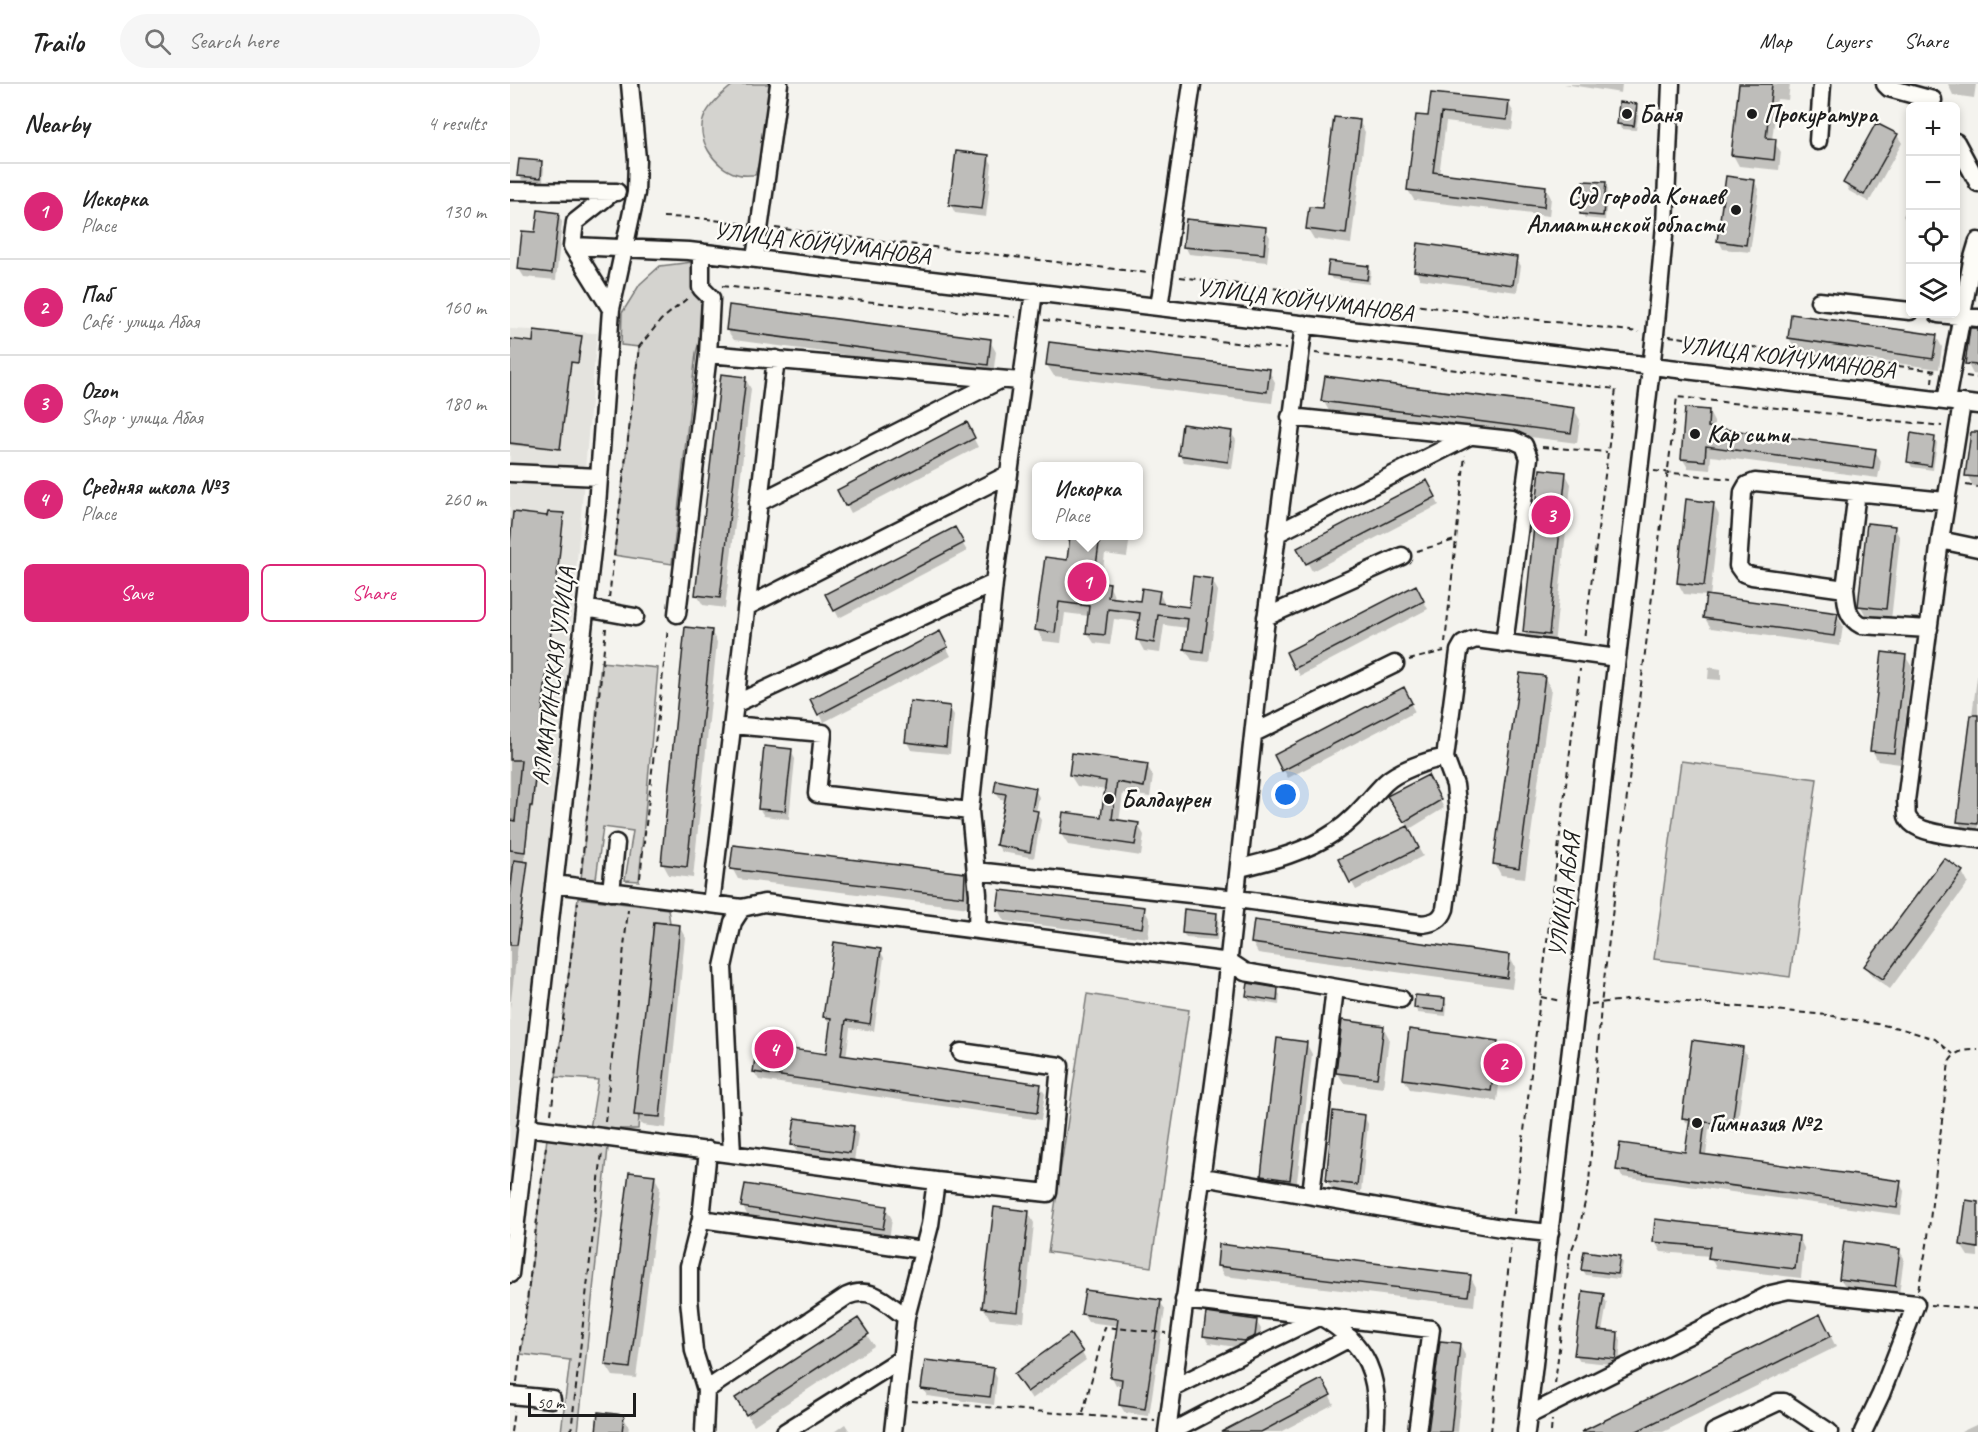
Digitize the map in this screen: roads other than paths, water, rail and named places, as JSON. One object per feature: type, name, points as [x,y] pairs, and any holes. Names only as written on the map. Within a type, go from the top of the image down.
[{"type":"street","name":"АЛМАТИНСКАЯ УЛИЦА","points":[[510,1274],[513,1219],[526,1127],[599,477],[611,309],[636,192],[637,159],[630,84]]},
{"type":"street","points":[[755,259],[779,84]]},
{"type":"street","points":[[1159,307],[1192,84]]},
{"type":"street","name":"УЛИЦА АБАЯ","points":[[1526,1432],[1581,944],[1655,334],[1665,225],[1671,84]]},
{"type":"street","points":[[1818,141],[1822,84]]},
{"type":"street","points":[[1885,84],[1889,88],[1934,97]]},
{"type":"street","points":[[1960,149],[1978,183]]},
{"type":"street","points":[[510,191],[636,192]]},
{"type":"street","points":[[611,309],[572,246],[575,222],[613,192]]},
{"type":"street","points":[[1978,241],[1970,317],[1952,374],[1962,403],[1945,501],[1906,801],[1908,817],[1914,826],[1926,831],[1978,839]]},
{"type":"street","name":"УЛИЦА КОЙЧУМАНОВА","points":[[572,246],[701,252],[1962,403]]},
{"type":"street","points":[[673,618],[708,354],[711,298],[701,288],[701,252]]},
{"type":"street","points":[[977,929],[976,871],[970,812],[1007,475],[1034,292]]},
{"type":"street","points":[[1819,301],[1906,310]]},
{"type":"street","points":[[1169,1429],[1184,1300],[1203,1177],[1230,962],[1266,617],[1290,417],[1304,324]]},
{"type":"street","points":[[708,354],[1020,381]]},
{"type":"street","points":[[711,904],[776,359]]},
{"type":"street","points":[[758,503],[999,380]]},
{"type":"street","points":[[1290,417],[1513,440],[1524,445],[1530,458],[1504,644]]},
{"type":"street","points":[[1276,534],[1468,437]]},
{"type":"street","points":[[510,473],[599,477]]},
{"type":"street","points":[[748,606],[1007,475]]},
{"type":"street","points":[[1845,589],[1743,573],[1738,566],[1743,492],[1748,485],[1755,482],[1945,501]]},
{"type":"street","points":[[1857,492],[1845,589],[1848,613],[1852,621],[1861,625],[1929,629]]},
{"type":"street","points":[[1940,540],[1978,548]]},
{"type":"street","points":[[1266,617],[1402,556]]},
{"type":"street","points":[[735,704],[994,583]]},
{"type":"street","points":[[585,608],[635,617]]},
{"type":"street","points":[[976,871],[1237,899],[1423,924],[1434,922],[1442,917],[1445,909],[1458,812],[1455,785],[1444,758],[1459,651],[1468,640],[1476,639],[1617,658]]},
{"type":"street","points":[[1254,733],[1395,664]]},
{"type":"street","points":[[732,725],[824,733],[817,794],[970,812]]},
{"type":"street","points":[[1240,868],[1314,845],[1337,831],[1358,813],[1387,781],[1432,759],[1444,758]]},
{"type":"street","points":[[611,892],[616,843]]},
{"type":"street","points":[[554,884],[742,908],[765,903],[1230,962],[1245,972],[1401,999]]},
{"type":"street","points":[[732,1154],[723,967],[733,922],[742,908]]},
{"type":"street","points":[[1311,1194],[1335,988]]},
{"type":"street","points":[[526,1127],[936,1181],[1048,1193],[1060,1066],[961,1052]]},
{"type":"street","points":[[704,1432],[706,1390],[694,1351],[688,1299],[689,1266],[701,1219],[708,1150]]},
{"type":"street","points":[[1203,1177],[1550,1233]]},
{"type":"street","points":[[893,1432],[906,1317],[923,1250],[936,1181]]},
{"type":"street","points":[[701,1219],[923,1250]]},
{"type":"street","points":[[1529,1415],[1771,1294],[1789,1290],[1809,1291],[1916,1304],[1881,1394],[1863,1432]]},
{"type":"street","points":[[706,1390],[847,1296],[859,1291],[873,1294],[906,1317]]},
{"type":"street","points":[[1184,1300],[1431,1329],[1417,1432]]},
{"type":"street","points":[[1320,1316],[1350,1338],[1368,1359],[1372,1373],[1372,1430]]},
{"type":"street","points":[[1173,1388],[1320,1316]]},
{"type":"street","points":[[1169,1429],[1350,1338]]},
{"type":"street","points":[[785,1432],[902,1359]]},
{"type":"street","points":[[513,1395],[552,1399]]},
{"type":"street","points":[[1714,1432],[1778,1402],[1784,1402],[1829,1432]]},
{"type":"place","name":"Баня","points":[[1627,114]]},
{"type":"place","name":"Прокуратура","points":[[1752,114]]},
{"type":"place","name":"Суд города Конаев Алматинской области","points":[[1736,210]]},
{"type":"place","name":"Кар сити","points":[[1695,434]]},
{"type":"place","name":"Ozon","points":[[1551,515]]},
{"type":"place","name":"Искоркa","points":[[1087,582]]},
{"type":"place","name":"Балдаурен","points":[[1109,799]]},
{"type":"place","name":"Средняя школа №3","points":[[774,1049]]},
{"type":"place","name":"Паб","points":[[1503,1063]]},
{"type":"place","name":"Гимназия №2","points":[[1697,1123]]}]
